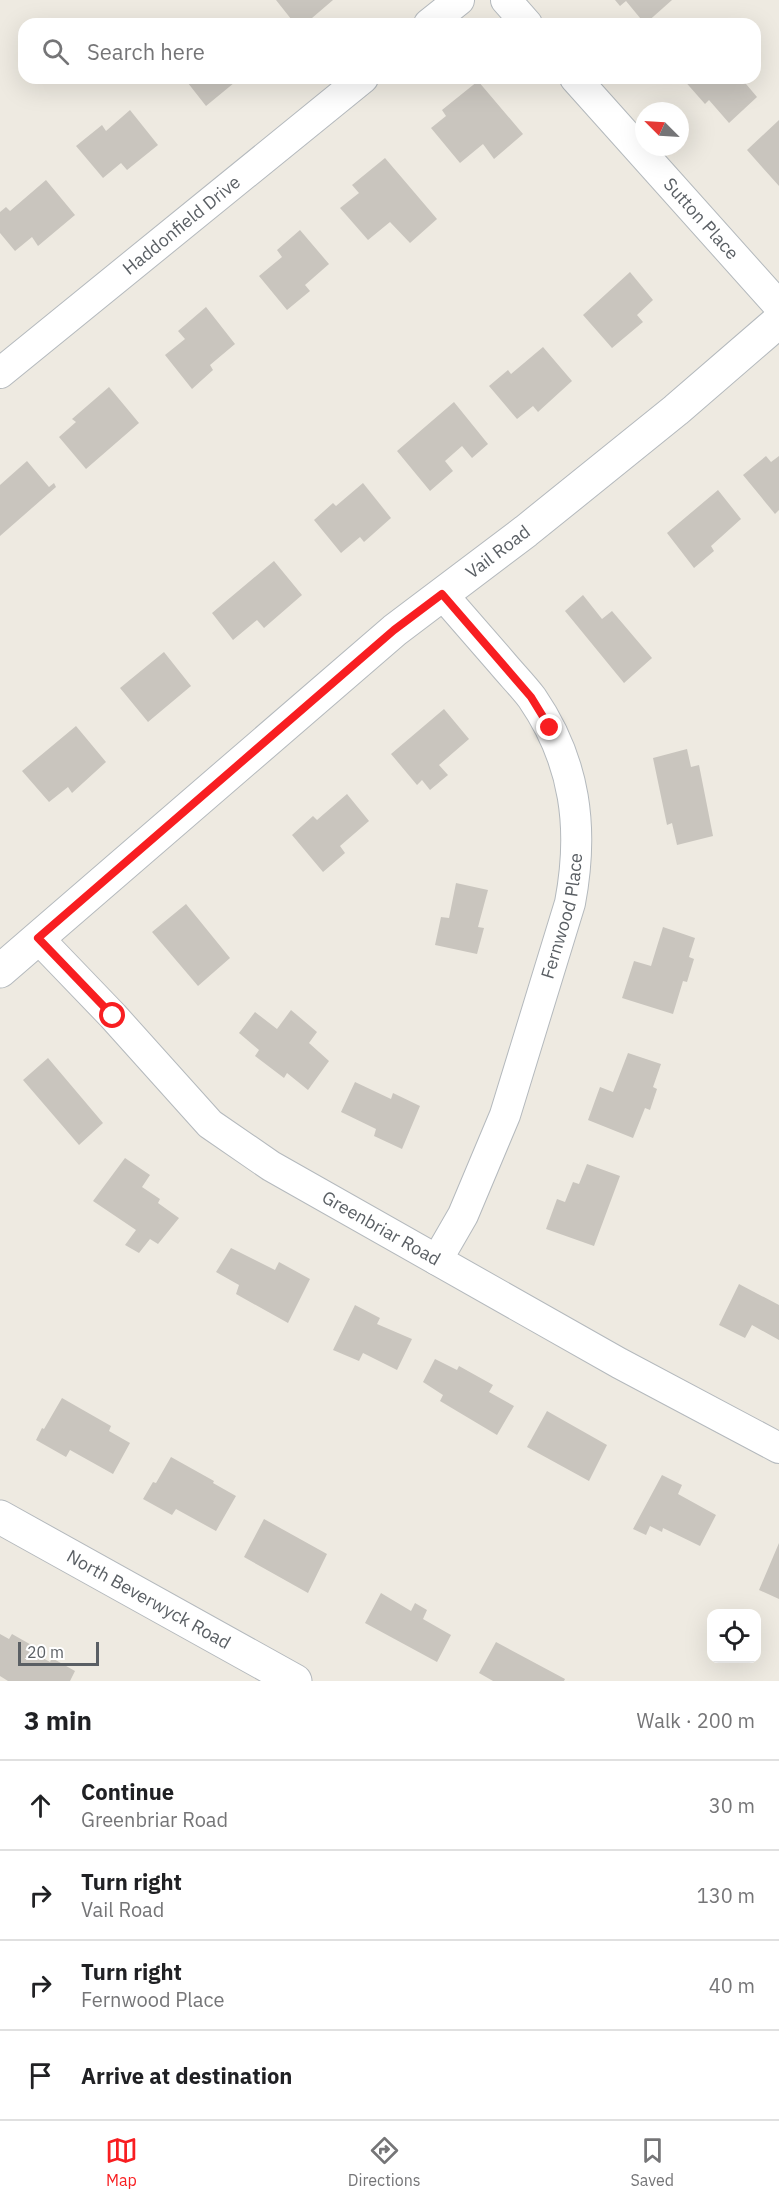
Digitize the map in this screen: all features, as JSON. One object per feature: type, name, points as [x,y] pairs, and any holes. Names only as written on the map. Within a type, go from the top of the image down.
[{"type":"street","points":[[436,18],[459,0]]},
{"type":"street","points":[[506,0],[522,18]]},
{"type":"street","name":"Haddonfield Drive","points":[[0,372],[356,84]]},
{"type":"street","name":"Sutton Place","points":[[580,84],[779,306]]},
{"type":"street","name":"Vail Road","points":[[0,971],[394,630],[526,531],[659,424],[779,321]]},
{"type":"street","name":"Fernwood Place","points":[[437,1260],[463,1215],[505,1115],[570,903],[576,872],[578,835],[574,798],[565,762],[550,728],[531,697],[442,594]]},
{"type":"street","name":"Greenbriar Road","points":[[38,938],[113,1016],[210,1124],[271,1166],[619,1363],[779,1448]]},
{"type":"street","name":"North Beverwyck Road","points":[[0,1517],[295,1681]]},
{"type":"building","points":[[276,0],[333,0],[312,18],[290,18]]},
{"type":"building","points":[[615,0],[672,0],[652,18],[640,18],[626,1],[620,6]]},
{"type":"building","points":[[189,84],[233,84],[206,106]]},
{"type":"building","points":[[474,84],[481,84],[523,134],[494,159],[483,144],[460,163],[431,128],[446,116],[442,110]]},
{"type":"building","points":[[687,84],[746,84],[757,97],[729,123],[709,100],[705,104]]},
{"type":"building","points":[[130,110],[158,145],[127,170],[121,163],[103,178],[76,146],[102,125],[106,131]]},
{"type":"building","points":[[779,120],[779,186],[747,150]]},
{"type":"building","points":[[385,158],[437,219],[410,243],[390,222],[368,240],[340,208],[359,193],[352,185]]},
{"type":"building","points":[[46,180],[75,215],[38,246],[32,237],[15,251],[0,233],[0,212],[6,207],[10,211]]},
{"type":"building","points":[[300,230],[329,264],[305,285],[310,291],[287,310],[259,276],[282,257],[277,250]]},
{"type":"building","points":[[630,272],[653,300],[637,315],[643,322],[612,348],[583,315]]},
{"type":"building","points":[[206,307],[235,344],[210,365],[213,370],[192,389],[165,355],[185,339],[178,331]]},
{"type":"building","points":[[543,347],[572,381],[538,412],[533,406],[517,419],[489,386],[508,370],[511,374]]},
{"type":"building","points":[[109,387],[139,423],[86,469],[59,437],[76,422],[72,419]]},
{"type":"building","points":[[454,402],[488,444],[472,458],[462,446],[445,461],[453,471],[430,491],[397,451]]},
{"type":"building","points":[[766,456],[771,462],[779,456],[779,510],[775,514],[743,475]]},
{"type":"building","points":[[27,461],[49,487],[54,483],[56,487],[0,536],[0,485]]},
{"type":"building","points":[[363,483],[391,518],[364,542],[360,537],[341,553],[314,520],[333,503],[336,506]]},
{"type":"building","points":[[718,490],[741,519],[711,546],[714,551],[694,568],[667,533]]},
{"type":"building","points":[[274,561],[302,595],[264,628],[257,620],[233,640],[212,613]]},
{"type":"building","points":[[583,595],[602,619],[612,611],[652,658],[624,683],[565,611]]},
{"type":"building","points":[[164,652],[191,686],[148,722],[120,688]]},
{"type":"building","points":[[444,709],[469,739],[439,765],[448,775],[430,790],[422,780],[417,785],[391,754]]},
{"type":"building","points":[[76,726],[106,762],[72,793],[68,787],[49,802],[22,771]]},
{"type":"building","points":[[687,749],[691,767],[699,765],[713,836],[677,845],[672,823],[667,825],[653,758]]},
{"type":"building","points":[[347,794],[369,821],[340,846],[345,853],[323,872],[292,835],[313,816],[317,820]]},
{"type":"building","points":[[456,883],[488,890],[478,927],[484,928],[477,954],[435,945],[441,917],[449,918]]},
{"type":"building","points":[[186,904],[230,958],[198,986],[152,932]]},
{"type":"building","points":[[663,927],[695,938],[689,957],[694,959],[687,982],[683,981],[673,1014],[622,998],[634,961],[651,966]]},
{"type":"building","points":[[291,1010],[317,1032],[309,1043],[329,1061],[308,1090],[287,1073],[284,1078],[255,1056],[259,1050],[239,1033],[255,1012],[277,1029]]},
{"type":"building","points":[[628,1053],[661,1064],[653,1087],[657,1089],[650,1110],[645,1108],[633,1138],[588,1120],[600,1087],[613,1092]]},
{"type":"building","points":[[48,1058],[103,1123],[79,1145],[23,1080]]},
{"type":"building","points":[[355,1082],[391,1099],[393,1093],[420,1106],[402,1149],[374,1136],[376,1129],[341,1112]]},
{"type":"building","points":[[125,1158],[150,1175],[142,1187],[160,1199],[158,1203],[179,1218],[158,1244],[150,1239],[139,1253],[125,1245],[136,1230],[93,1201]]},
{"type":"building","points":[[587,1164],[620,1176],[594,1246],[546,1229],[557,1199],[565,1202],[573,1182],[579,1184]]},
{"type":"building","points":[[231,1248],[275,1270],[279,1262],[310,1279],[288,1323],[236,1294],[239,1285],[216,1272]]},
{"type":"building","points":[[739,1284],[779,1305],[779,1340],[752,1325],[745,1338],[719,1325]]},
{"type":"building","points":[[355,1305],[380,1318],[377,1324],[412,1339],[397,1370],[363,1353],[359,1361],[333,1350]]},
{"type":"building","points":[[435,1359],[457,1370],[459,1366],[493,1385],[489,1392],[514,1406],[497,1435],[440,1401],[443,1395],[423,1382]]},
{"type":"building","points":[[62,1398],[111,1426],[109,1431],[130,1443],[113,1474],[70,1450],[66,1457],[36,1440]]},
{"type":"building","points":[[547,1411],[607,1445],[589,1481],[527,1447]]},
{"type":"building","points":[[171,1457],[236,1496],[216,1531],[176,1509],[172,1515],[143,1499],[153,1482],[156,1483]]},
{"type":"building","points":[[662,1475],[682,1485],[678,1494],[716,1515],[700,1546],[663,1528],[662,1532],[650,1526],[646,1535],[633,1529]]},
{"type":"building","points":[[264,1519],[327,1554],[308,1593],[244,1557]]},
{"type":"building","points":[[779,1543],[779,1599],[759,1590]]},
{"type":"building","points":[[381,1593],[411,1611],[415,1603],[427,1610],[423,1619],[451,1635],[437,1662],[365,1623]]},
{"type":"building","points":[[0,1634],[9,1639],[12,1634],[42,1651],[39,1656],[50,1662],[52,1658],[75,1671],[70,1681],[8,1681],[0,1676]]},
{"type":"building","points":[[496,1642],[565,1679],[564,1681],[493,1681],[479,1673]]},
{"type":"route","points":[[113,1016],[38,938],[394,630],[442,594],[531,697],[550,728]]}]
